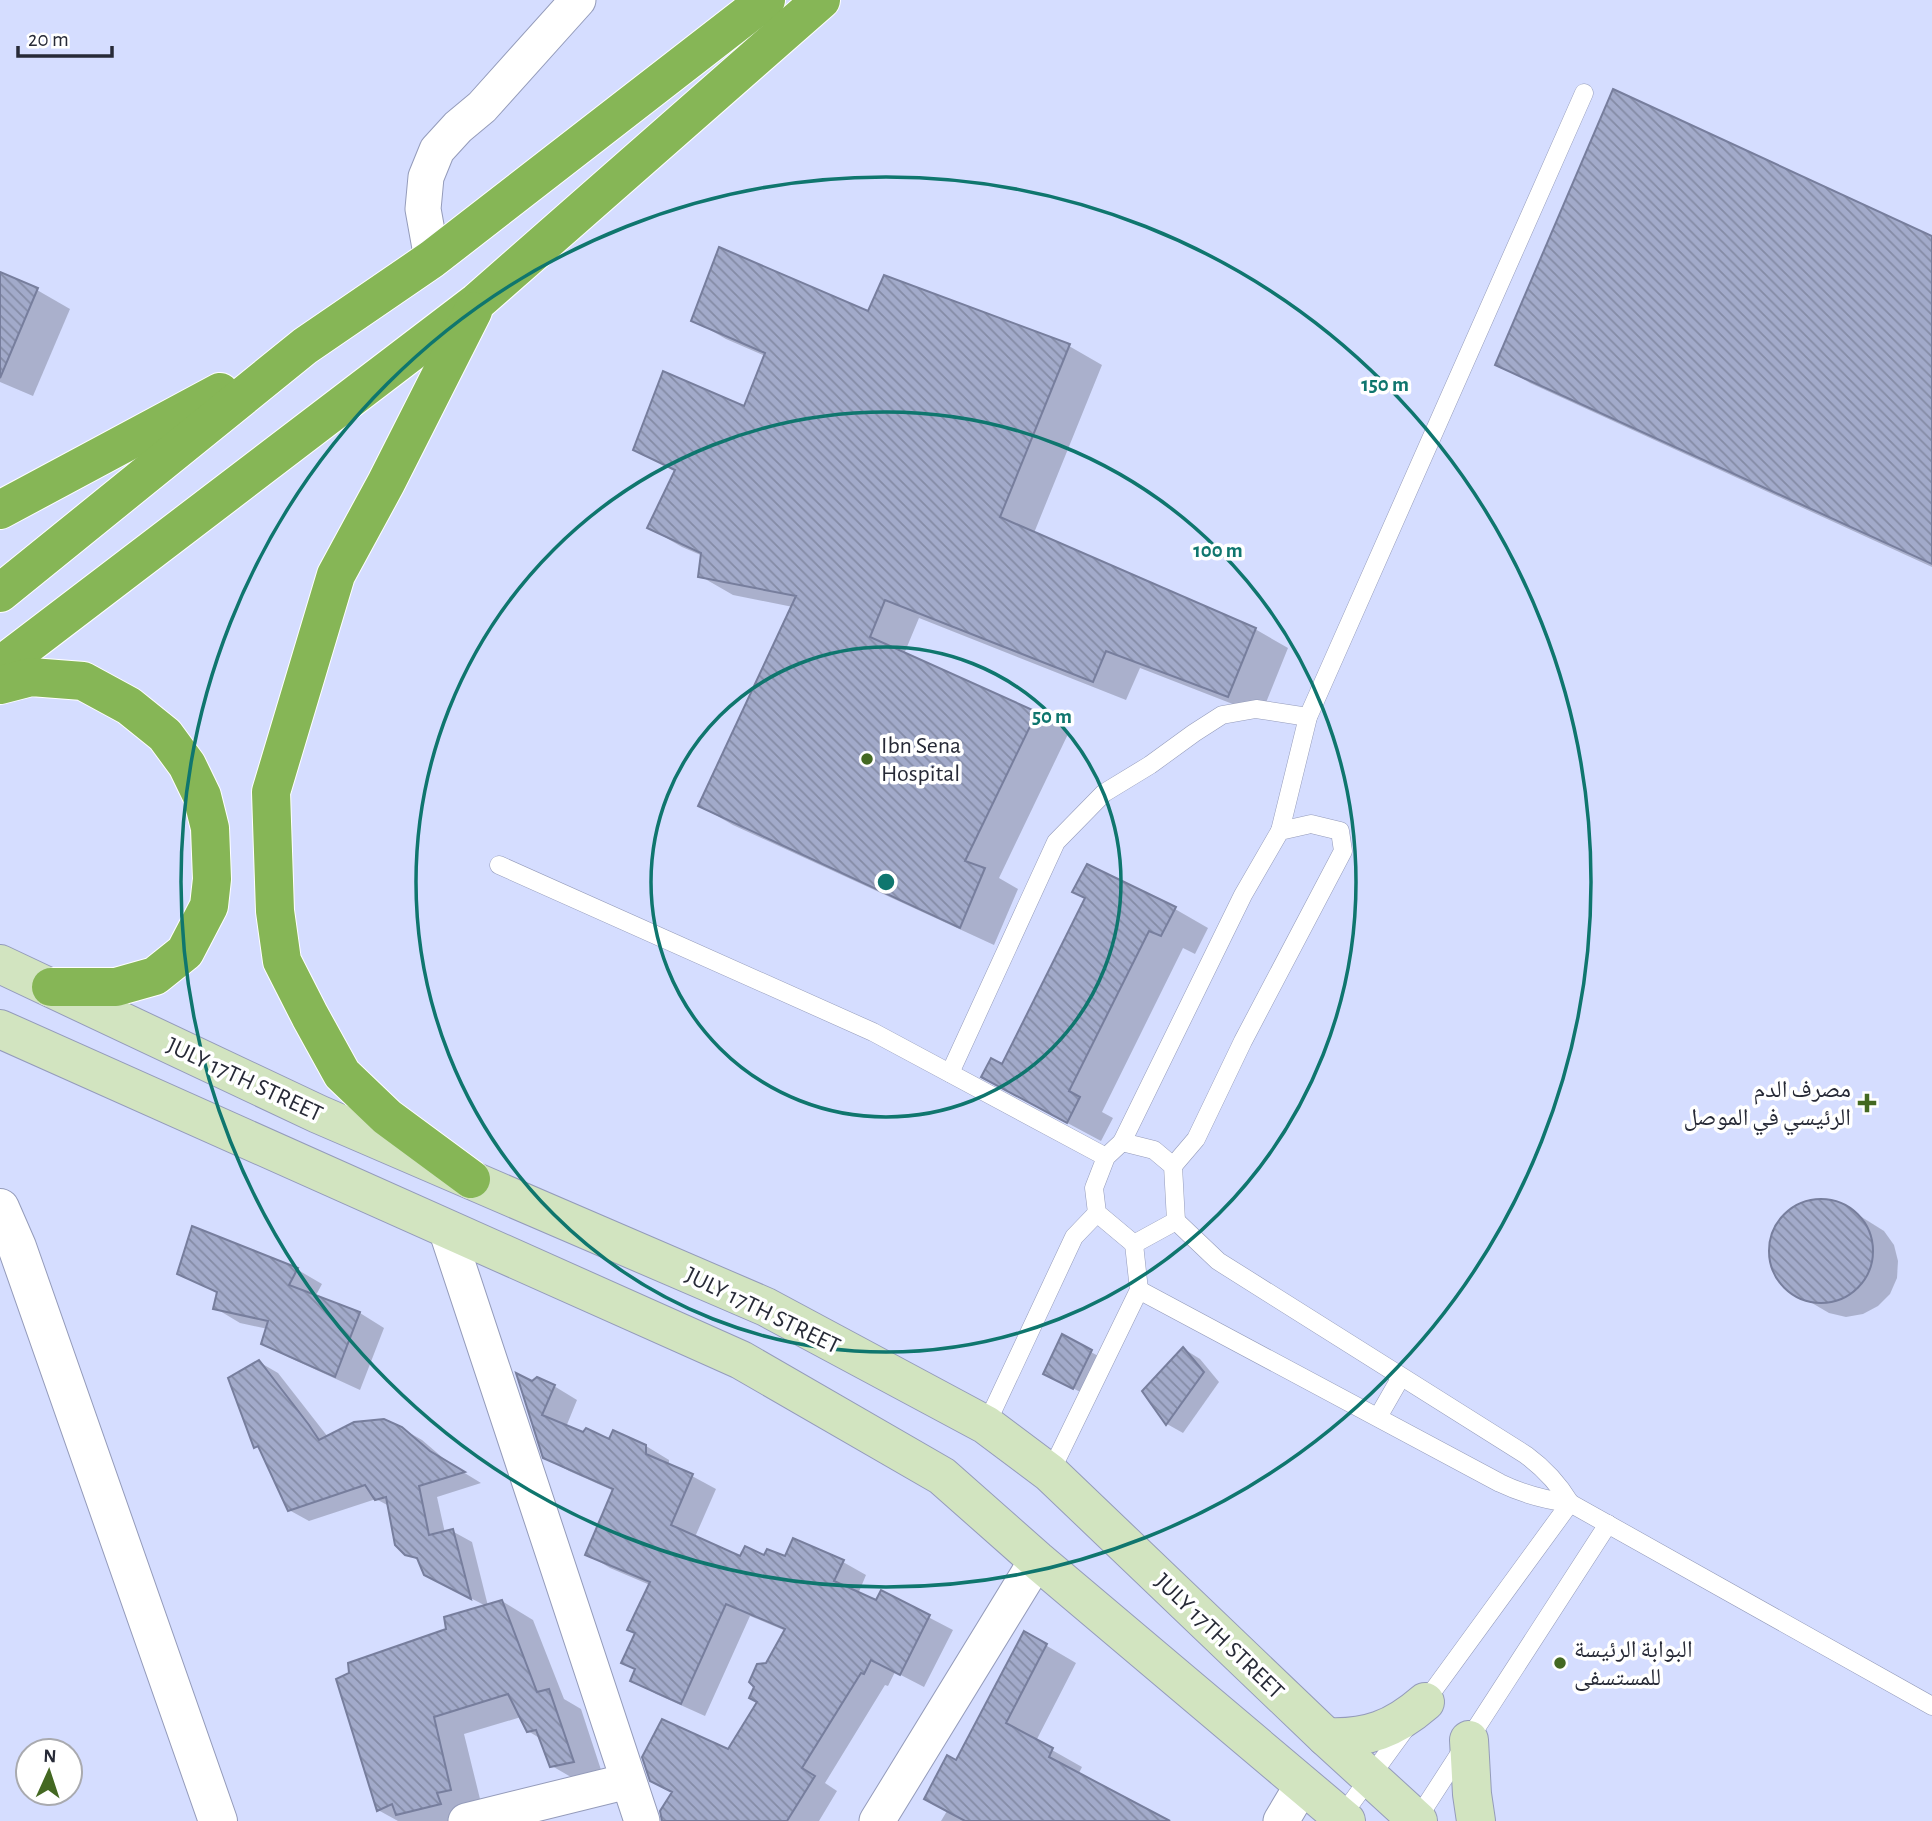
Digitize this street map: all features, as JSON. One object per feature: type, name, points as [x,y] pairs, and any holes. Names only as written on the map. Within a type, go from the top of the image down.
[{"type":"highway","points":[[0,593],[305,346],[432,259],[766,0]]},
{"type":"highway","points":[[0,666],[477,302],[821,0]]},
{"type":"highway","points":[[471,1179],[387,1117],[342,1074],[310,1016],[282,961],[275,911],[271,792],[336,575],[386,483],[477,302]]},
{"type":"highway","points":[[0,510],[305,346]]},
{"type":"highway","points":[[0,685],[31,677],[83,681],[128,706],[165,736],[187,765],[202,796],[211,828],[212,879],[209,906],[185,952],[155,976],[116,987],[51,987]]},
{"type":"main road","name":"JULY 17TH STREET","points":[[0,964],[318,1114],[766,1307],[986,1425],[1050,1473],[1417,1821]]},
{"type":"main road","points":[[0,1029],[741,1360],[942,1476],[1037,1560],[1344,1819]]},
{"type":"main road","points":[[741,1360],[766,1307]]},
{"type":"main road","points":[[1326,1737],[1362,1736],[1380,1731],[1396,1724],[1425,1702]]},
{"type":"main road","points":[[1469,1740],[1476,1821]]},
{"type":"street","points":[[432,259],[423,209],[426,177],[437,150],[458,127],[482,107],[578,0]]},
{"type":"street","points":[[0,1208],[17,1247],[218,1821]]},
{"type":"street","points":[[446,1229],[642,1821]]},
{"type":"street","points":[[877,1821],[1037,1560]]},
{"type":"street","points":[[466,1821],[628,1781]]},
{"type":"street","points":[[1281,1821],[1303,1784]]},
{"type":"lane","points":[[1050,1473],[1139,1290],[1134,1244],[1097,1213],[1094,1188],[1106,1157],[1122,1142],[1243,895],[1280,831],[1308,717],[1584,93]]},
{"type":"lane","points":[[950,1073],[1056,842],[1104,793],[1222,715],[1256,709],[1308,717]]},
{"type":"lane","points":[[1280,831],[1311,824],[1340,831],[1343,851],[1243,1041],[1196,1139],[1173,1166],[1176,1221],[1218,1261],[1527,1455],[1544,1468],[1570,1503]]},
{"type":"lane","points":[[499,865],[873,1032],[1106,1157]]},
{"type":"lane","points":[[1122,1142],[1154,1150],[1173,1166]]},
{"type":"lane","points":[[986,1425],[1074,1237],[1097,1213]]},
{"type":"lane","points":[[1134,1244],[1176,1221]]},
{"type":"lane","points":[[1139,1290],[1522,1493],[1570,1503],[1932,1706]]},
{"type":"lane","points":[[1378,1417],[1401,1377]]},
{"type":"lane","points":[[1344,1819],[1370,1778],[1570,1503]]},
{"type":"lane","points":[[1417,1821],[1608,1524]]},
{"type":"building","points":[[1613,89],[1932,236],[1932,564],[1495,365]]},
{"type":"building","points":[[719,247],[868,311],[884,275],[1070,344],[1000,517],[1256,628],[1228,697],[1106,651],[1093,682],[885,600],[870,637],[1037,712],[965,861],[985,868],[960,928],[698,806],[796,596],[698,577],[701,553],[647,528],[675,470],[633,450],[663,371],[744,406],[765,353],[691,321]]},
{"type":"building","points":[[0,272],[38,288],[0,378]]},
{"type":"building","points":[[1087,864],[1176,907],[1161,936],[1149,931],[1069,1091],[1080,1097],[1067,1123],[981,1077],[991,1058],[1002,1064],[1085,898],[1072,892]]},
{"type":"building","points":[[1821,1199],[1841,1203],[1858,1214],[1869,1231],[1873,1251],[1869,1271],[1858,1288],[1841,1299],[1821,1303],[1801,1299],[1784,1288],[1773,1271],[1769,1251],[1773,1231],[1784,1214],[1801,1203]]},
{"type":"building","points":[[192,1226],[298,1268],[289,1285],[360,1312],[335,1377],[261,1344],[268,1321],[213,1309],[217,1292],[177,1274]]},
{"type":"building","points":[[1062,1334],[1092,1350],[1073,1389],[1043,1374]]},
{"type":"building","points":[[1183,1347],[1204,1372],[1166,1425],[1142,1391]]},
{"type":"building","points":[[259,1360],[319,1440],[354,1422],[384,1419],[402,1427],[430,1451],[465,1472],[419,1486],[429,1535],[453,1529],[471,1599],[424,1575],[417,1558],[405,1555],[395,1545],[386,1497],[375,1500],[365,1485],[288,1511],[258,1446],[254,1448],[228,1378]]},
{"type":"building","points":[[516,1373],[532,1381],[537,1377],[555,1385],[542,1415],[583,1432],[586,1428],[609,1439],[613,1430],[646,1445],[646,1454],[693,1474],[671,1525],[740,1556],[745,1546],[764,1555],[767,1549],[785,1556],[793,1538],[844,1560],[834,1581],[876,1600],[881,1590],[930,1615],[900,1675],[871,1660],[864,1674],[861,1673],[802,1768],[815,1776],[787,1821],[662,1821],[660,1811],[672,1792],[650,1781],[642,1757],[662,1719],[728,1749],[757,1702],[749,1698],[754,1687],[749,1682],[757,1664],[766,1663],[785,1629],[726,1604],[681,1704],[630,1681],[635,1669],[621,1663],[635,1633],[627,1630],[650,1582],[585,1555],[613,1489],[543,1458]]},
{"type":"building","points":[[502,1600],[537,1692],[549,1689],[574,1762],[550,1767],[536,1730],[527,1732],[508,1694],[434,1717],[451,1790],[437,1793],[441,1804],[396,1815],[392,1804],[377,1811],[336,1679],[349,1673],[348,1663],[446,1629],[444,1617]]},
{"type":"building","points":[[1024,1631],[1047,1644],[1006,1723],[1053,1748],[1049,1757],[1170,1821],[965,1821],[924,1799],[947,1755],[956,1760]]},
{"type":"place","name":"Ibn Sena Hospital","points":[[867,759]]},
{"type":"place","name":"مصرف الدم الرئيسي في الموصل","points":[[1867,1103]]},
{"type":"place","name":"البوابة الرئيسة للمستسفى","points":[[1560,1663]]}]
